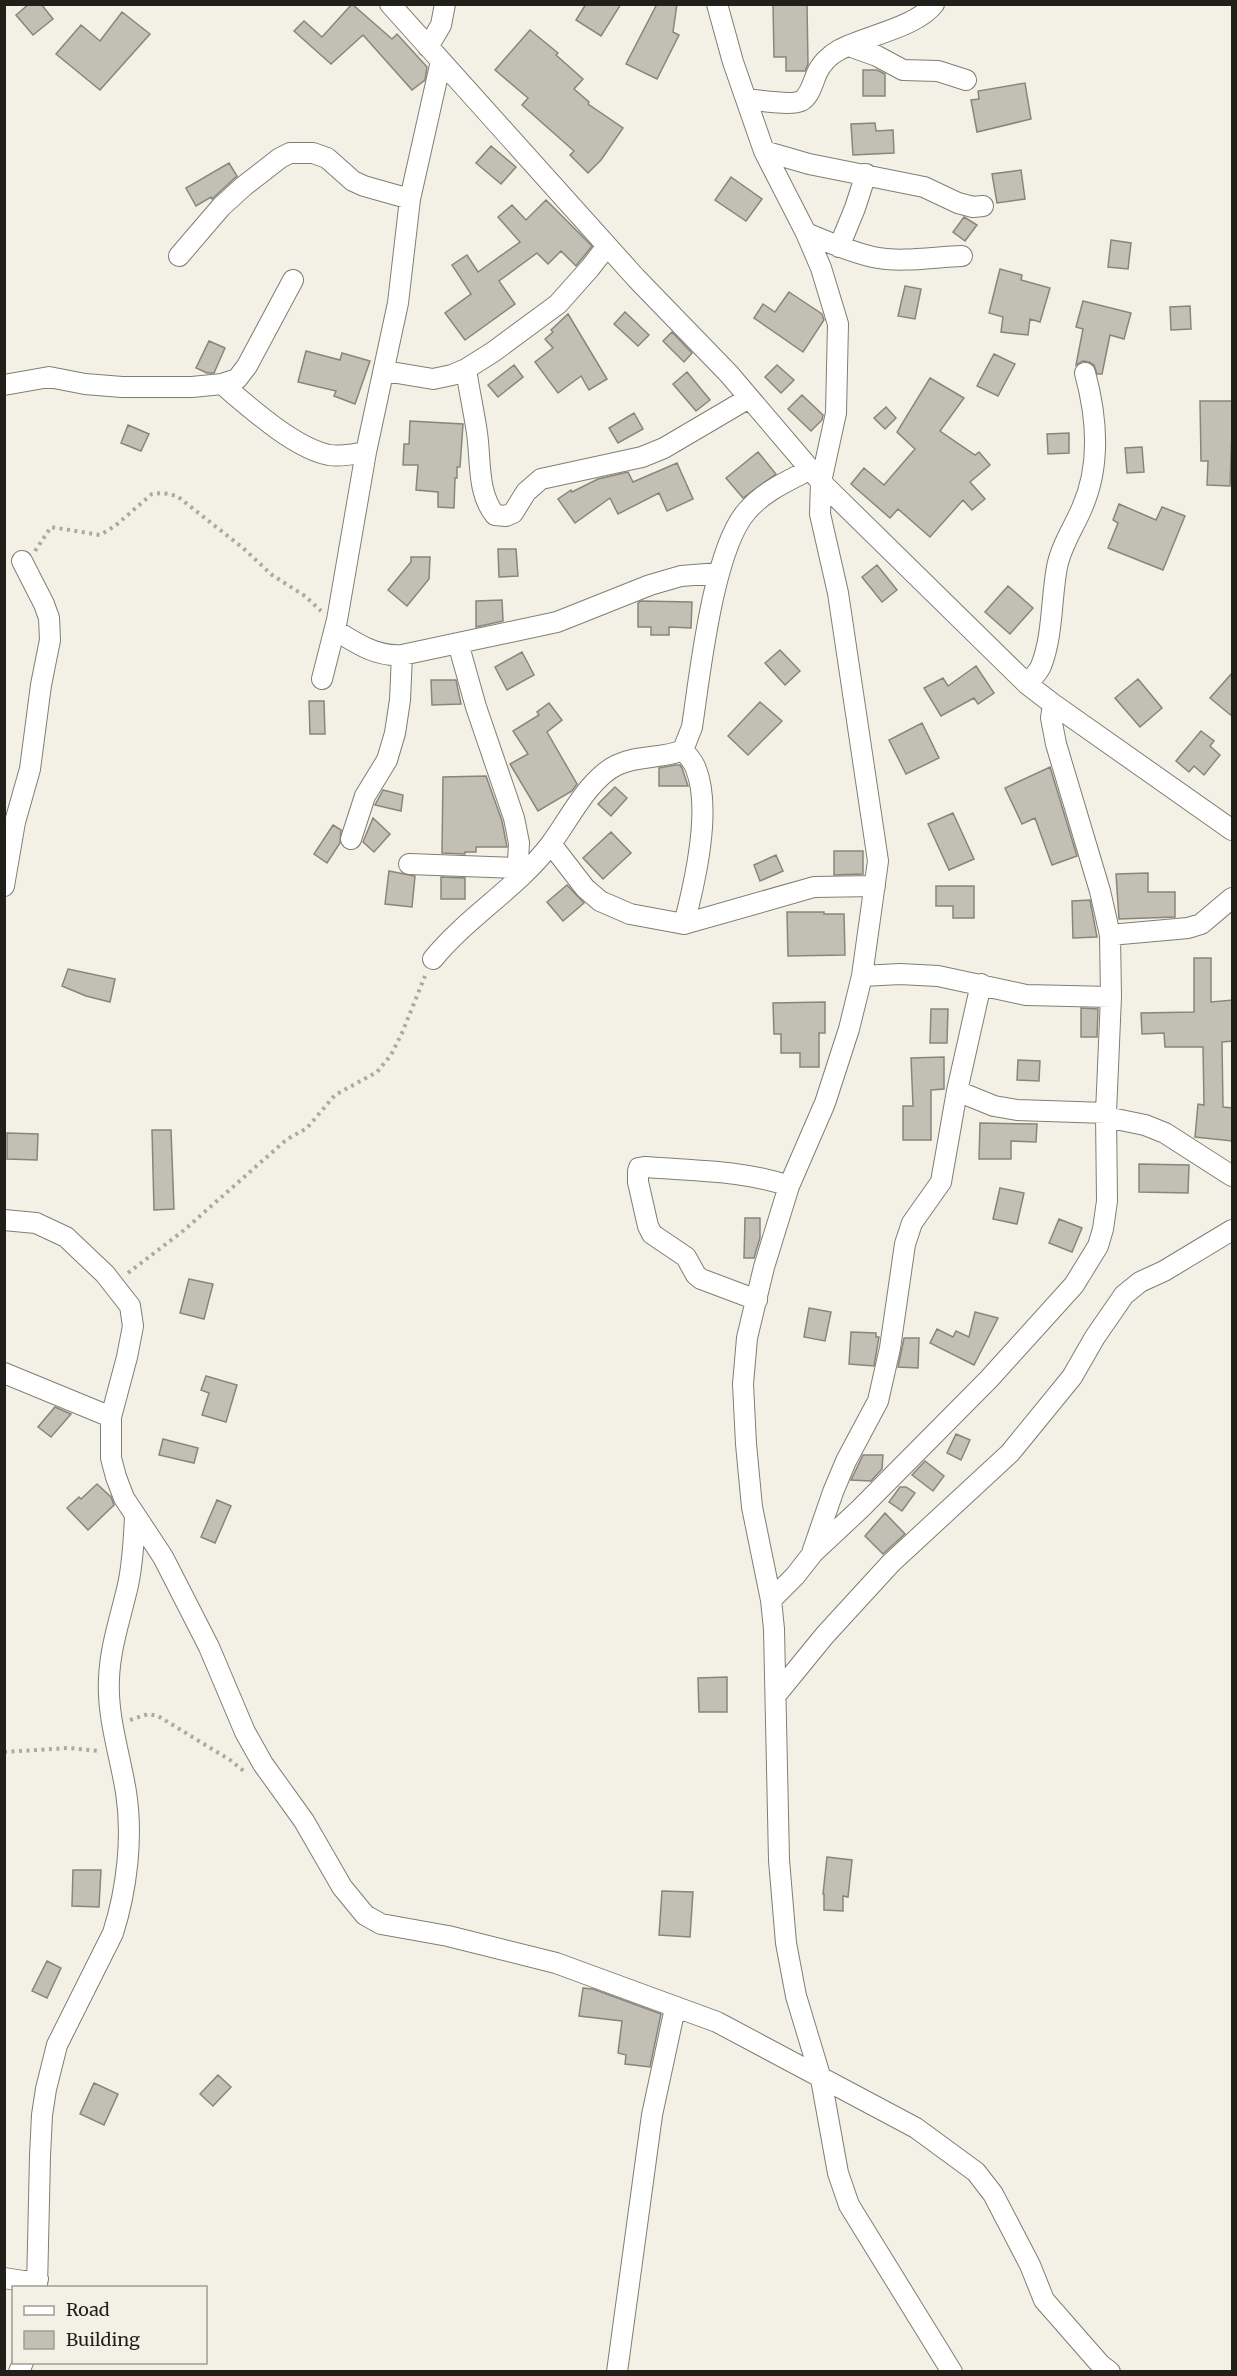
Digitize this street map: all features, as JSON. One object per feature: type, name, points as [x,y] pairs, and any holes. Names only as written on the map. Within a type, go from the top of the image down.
[{"type":"street","points":[[390,4],[607,246],[749,398],[816,475],[1027,684],[1233,830]]},
{"type":"street","points":[[322,679],[336,625],[366,452],[398,303],[410,199],[445,4]]},
{"type":"street","points":[[717,4],[764,151],[806,233],[821,268],[838,324],[836,413],[816,475],[820,513],[838,593],[849,680],[876,837],[878,861],[862,976],[849,1029],[825,1103],[789,1186],[764,1267],[747,1338],[743,1384],[752,1507],[771,1600],[776,1695],[779,1860],[786,1943],[796,1996],[821,2079],[838,2173],[849,2205],[952,2372]]},
{"type":"street","points":[[746,99],[789,102],[802,100],[826,59],[849,46],[902,25],[929,11],[934,4]]},
{"type":"street","points":[[849,46],[877,56],[903,70],[938,71],[966,80]]},
{"type":"street","points":[[764,151],[809,164],[924,187],[958,203],[973,207],[983,206]]},
{"type":"street","points":[[179,256],[220,207],[280,158],[290,153],[313,153],[327,158],[353,181],[410,199]]},
{"type":"street","points":[[839,247],[866,174]]},
{"type":"street","points":[[806,233],[839,247],[873,257],[897,259],[962,256]]},
{"type":"street","points":[[385,370],[433,379],[466,369],[558,304],[607,246]]},
{"type":"street","points":[[4,385],[50,377],[85,384],[163,388],[222,384],[237,379],[247,366],[293,280]]},
{"type":"street","points":[[466,369],[482,485],[490,509],[495,515],[506,516],[513,513],[526,492],[541,479],[642,457],[664,448],[749,398]]},
{"type":"street","points":[[1027,684],[1040,668],[1047,646],[1058,564],[1083,506],[1091,477],[1096,434],[1092,401],[1084,374]]},
{"type":"street","points":[[222,384],[285,433],[311,448],[327,455],[345,456],[366,452]]},
{"type":"street","points":[[433,959],[466,923],[551,844],[572,812],[603,774],[628,761],[674,754],[683,750],[692,727],[719,573],[732,532],[746,512],[776,487],[816,475]]},
{"type":"street","points":[[4,886],[15,822],[30,769],[41,685],[50,640],[50,618],[22,561]]},
{"type":"street","points":[[336,625],[372,651],[391,656],[402,655],[557,622],[622,594],[681,576],[719,573]]},
{"type":"street","points":[[458,643],[476,707],[514,818],[519,843],[517,874]]},
{"type":"street","points":[[351,839],[365,796],[387,760],[395,733],[400,700],[402,655]]},
{"type":"street","points":[[771,1600],[795,1576],[813,1553],[989,1379],[1074,1285],[1098,1246],[1107,1201],[1106,1115],[1111,997],[1110,935],[1100,891],[1056,744],[1051,718],[1053,704]]},
{"type":"street","points":[[683,750],[696,767],[702,800],[699,862],[684,924]]},
{"type":"street","points":[[551,844],[585,888],[600,901],[630,914],[684,924],[814,887],[875,886]]},
{"type":"street","points":[[409,864],[517,874]]},
{"type":"street","points":[[1110,935],[1188,928],[1201,924],[1233,898]]},
{"type":"street","points":[[862,976],[900,974],[938,976],[1026,995],[1111,997]]},
{"type":"street","points":[[813,1553],[846,1461],[878,1401],[890,1348],[905,1244],[912,1223],[940,1182],[957,1090],[981,984]]},
{"type":"street","points":[[957,1090],[994,1106],[1017,1110],[1106,1115],[1145,1125],[1165,1133],[1233,1176]]},
{"type":"street","points":[[757,1300],[701,1279],[696,1275],[686,1257],[652,1234],[644,1217],[638,1171],[646,1167],[729,1173],[767,1178],[789,1186]]},
{"type":"street","points":[[4,1220],[36,1223],[66,1237],[114,1284],[130,1306],[133,1326],[128,1357],[111,1417],[111,1458],[116,1477],[124,1498],[163,1557],[209,1647],[245,1732],[275,1782],[304,1821],[342,1887],[356,1905],[381,1924],[448,1936],[556,1963],[717,2022],[916,2128],[976,2172],[993,2194],[1030,2265],[1044,2300],[1100,2364],[1110,2372]]},
{"type":"street","points":[[776,1695],[825,1635],[891,1563],[1010,1453],[1072,1377],[1095,1337],[1124,1295],[1140,1282],[1233,1230]]},
{"type":"street","points":[[4,1373],[111,1417]]},
{"type":"street","points":[[4,2278],[38,2283],[40,2156],[46,2089],[57,2045],[113,1933],[118,1916],[129,1835],[128,1811],[112,1715],[109,1679],[111,1659],[128,1583],[135,1516]]},
{"type":"street","points":[[617,2372],[652,2115],[675,2008]]},
{"type":"path","points":[[22,561],[34,551],[51,527],[100,535],[115,526],[152,494],[163,493],[177,496],[198,510],[272,575],[305,596],[336,625]]},
{"type":"path","points":[[114,1284],[191,1224],[285,1140],[307,1128],[335,1095],[377,1072],[391,1055],[402,1033],[433,959]]},
{"type":"path","points":[[112,1715],[127,1720],[148,1714],[158,1716],[231,1760],[246,1773],[258,1779],[275,1782]]},
{"type":"path","points":[[4,1752],[68,1748],[96,1752],[118,1746]]},
{"type":"building","points":[[29,4],[41,4],[53,19],[33,35],[16,15]]},
{"type":"building","points":[[352,4],[392,39],[397,34],[427,67],[425,80],[412,90],[363,35],[331,64],[294,31],[304,21],[322,37]]},
{"type":"building","points":[[586,4],[621,4],[601,36],[576,20]]},
{"type":"building","points":[[657,4],[677,4],[673,32],[679,35],[657,79],[626,64]]},
{"type":"building","points":[[773,4],[807,4],[808,64],[805,71],[786,71],[786,57],[774,57]]},
{"type":"building","points":[[122,12],[150,34],[100,90],[56,54],[81,25],[100,41]]},
{"type":"building","points":[[530,30],[558,53],[556,55],[583,79],[574,89],[589,102],[588,104],[623,128],[601,160],[588,173],[570,155],[574,151],[522,105],[528,98],[495,70]]},
{"type":"building","points":[[863,70],[877,70],[885,74],[885,96],[863,96]]},
{"type":"building","points":[[1025,83],[1031,119],[977,132],[971,100],[979,99],[978,91]]},
{"type":"building","points":[[875,123],[876,131],[893,130],[894,153],[853,155],[851,124]]},
{"type":"building","points":[[491,146],[516,167],[501,184],[476,163]]},
{"type":"building","points":[[229,163],[237,176],[212,199],[211,197],[196,206],[186,188]]},
{"type":"building","points":[[1021,170],[1025,199],[997,203],[992,174]]},
{"type":"building","points":[[731,177],[762,199],[746,221],[715,200]]},
{"type":"building","points":[[546,200],[592,246],[576,266],[561,251],[548,264],[537,253],[499,281],[515,304],[465,340],[445,313],[471,294],[452,265],[467,255],[478,272],[520,242],[498,217],[512,205],[526,220]]},
{"type":"building","points":[[964,217],[977,225],[965,241],[953,232]]},
{"type":"building","points":[[1111,240],[1131,243],[1128,269],[1108,267]]},
{"type":"building","points":[[1000,269],[1022,275],[1021,280],[1050,288],[1040,322],[1030,319],[1028,335],[1001,332],[1003,317],[989,313]]},
{"type":"building","points":[[905,286],[921,289],[915,319],[898,316]]},
{"type":"building","points":[[789,292],[822,314],[824,320],[803,352],[754,318],[763,304],[775,312]]},
{"type":"building","points":[[1083,301],[1131,313],[1124,339],[1110,335],[1102,374],[1097,374],[1094,365],[1089,362],[1083,361],[1076,365],[1083,329],[1076,327]]},
{"type":"building","points":[[1190,306],[1191,329],[1171,330],[1170,307]]},
{"type":"building","points":[[625,312],[649,335],[638,346],[614,324]]},
{"type":"building","points":[[568,314],[607,379],[589,390],[581,376],[558,393],[535,362],[553,348],[545,339]]},
{"type":"building","points":[[672,332],[692,353],[684,362],[663,341]]},
{"type":"building","points":[[209,341],[225,348],[214,373],[207,373],[196,368]]},
{"type":"building","points":[[306,351],[340,360],[342,353],[370,361],[355,404],[334,396],[336,391],[298,382]]},
{"type":"building","points":[[994,354],[1015,364],[998,396],[977,386]]},
{"type":"building","points":[[514,365],[523,377],[498,397],[488,385]]},
{"type":"building","points":[[777,365],[794,380],[781,393],[765,377]]},
{"type":"building","points":[[687,372],[710,400],[696,411],[673,384]]},
{"type":"building","points":[[930,378],[964,398],[940,431],[975,455],[979,452],[990,465],[970,482],[985,499],[972,510],[963,500],[930,537],[898,509],[890,518],[851,484],[864,468],[884,485],[915,449],[897,432]]},
{"type":"building","points":[[802,395],[823,415],[822,420],[811,431],[788,409]]},
{"type":"building","points":[[1200,401],[1233,401],[1230,486],[1207,485],[1208,461],[1201,461]]},
{"type":"building","points":[[886,407],[896,418],[885,429],[874,418]]},
{"type":"building","points":[[634,413],[643,429],[618,443],[609,428]]},
{"type":"building","points":[[410,421],[463,424],[460,467],[457,467],[457,478],[455,478],[454,508],[438,507],[438,492],[416,490],[418,465],[403,465],[404,444],[409,444]]},
{"type":"building","points":[[128,425],[149,434],[141,451],[121,443]]},
{"type":"building","points":[[1069,433],[1069,453],[1048,454],[1047,434]]},
{"type":"building","points":[[1142,447],[1144,472],[1127,473],[1125,448]]},
{"type":"building","points":[[758,452],[776,474],[743,498],[726,478]]},
{"type":"building","points":[[677,463],[693,499],[667,511],[659,493],[618,514],[610,498],[575,523],[558,499],[571,490],[572,492],[598,479],[628,472],[633,482]]},
{"type":"building","points":[[1119,504],[1156,520],[1162,507],[1185,516],[1163,570],[1108,548],[1118,523],[1113,520]]},
{"type":"building","points":[[498,549],[516,549],[518,576],[499,577]]},
{"type":"building","points":[[411,557],[430,557],[429,579],[407,606],[388,590],[411,562]]},
{"type":"building","points":[[877,565],[897,590],[882,602],[862,577]]},
{"type":"building","points":[[1008,586],[1033,608],[1010,634],[985,612]]},
{"type":"building","points":[[502,600],[503,621],[476,627],[476,601]]},
{"type":"building","points":[[641,601],[692,602],[691,628],[669,627],[669,635],[651,635],[651,627],[638,627],[638,603]]},
{"type":"building","points":[[780,650],[800,671],[785,685],[765,663]]},
{"type":"building","points":[[522,652],[534,675],[507,690],[495,667]]},
{"type":"building","points":[[976,666],[994,693],[978,704],[974,698],[941,716],[924,688],[943,678],[948,686]]},
{"type":"building","points":[[1233,672],[1233,717],[1210,698]]},
{"type":"building","points":[[1138,679],[1162,708],[1140,727],[1115,698]]},
{"type":"building","points":[[431,680],[456,680],[461,704],[432,705]]},
{"type":"building","points":[[309,701],[324,701],[325,734],[310,734]]},
{"type":"building","points":[[760,702],[782,721],[748,755],[728,736]]},
{"type":"building","points":[[549,703],[562,720],[547,732],[577,784],[572,791],[538,811],[510,764],[528,754],[513,731],[539,715],[537,712]]},
{"type":"building","points":[[922,723],[939,758],[906,774],[889,740]]},
{"type":"building","points":[[1201,731],[1214,741],[1210,746],[1220,755],[1204,775],[1194,766],[1189,772],[1176,761]]},
{"type":"building","points":[[680,765],[682,768],[688,786],[659,786],[659,768]]},
{"type":"building","points":[[1050,767],[1077,856],[1052,865],[1035,818],[1022,824],[1005,788]]},
{"type":"building","points":[[486,776],[502,821],[507,847],[476,847],[476,852],[465,852],[465,854],[442,853],[443,777]]},
{"type":"building","points":[[615,787],[627,798],[611,816],[598,804]]},
{"type":"building","points":[[383,790],[403,795],[401,811],[375,805]]},
{"type":"building","points":[[953,813],[974,859],[949,870],[928,824]]},
{"type":"building","points":[[373,818],[390,834],[374,852],[363,842]]},
{"type":"building","points":[[333,825],[341,830],[340,843],[327,863],[314,854]]},
{"type":"building","points":[[611,832],[631,853],[603,879],[583,858]]},
{"type":"building","points":[[834,851],[863,851],[863,874],[834,875]]},
{"type":"building","points":[[776,855],[783,871],[760,881],[754,865]]},
{"type":"building","points":[[389,871],[415,876],[412,907],[385,904]]},
{"type":"building","points":[[1148,873],[1148,892],[1175,892],[1175,917],[1119,919],[1116,874]]},
{"type":"building","points":[[441,877],[465,878],[465,899],[441,899]]},
{"type":"building","points":[[567,885],[584,903],[563,921],[547,902]]},
{"type":"building","points":[[936,886],[974,886],[974,918],[953,918],[953,906],[936,906]]},
{"type":"building","points":[[1090,900],[1097,937],[1073,938],[1072,901]]},
{"type":"building","points":[[787,912],[844,914],[845,955],[788,956]]},
{"type":"building","points":[[1194,958],[1211,958],[1211,1002],[1233,1000],[1233,1041],[1222,1042],[1223,1107],[1233,1108],[1232,1141],[1195,1137],[1198,1104],[1204,1105],[1203,1047],[1165,1047],[1164,1033],[1142,1034],[1141,1013],[1194,1012]]},
{"type":"building","points":[[68,969],[115,979],[110,1002],[86,996],[62,986]]},
{"type":"building","points":[[825,1002],[825,1033],[819,1033],[819,1067],[800,1067],[800,1053],[781,1053],[781,1034],[774,1034],[773,1003]]},
{"type":"building","points":[[1081,1008],[1098,1009],[1097,1037],[1081,1037]]},
{"type":"building","points":[[931,1009],[948,1009],[947,1043],[930,1043]]},
{"type":"building","points":[[944,1057],[944,1089],[931,1090],[931,1140],[903,1140],[903,1106],[913,1106],[911,1058]]},
{"type":"building","points":[[1018,1060],[1040,1061],[1039,1081],[1017,1080]]},
{"type":"building","points":[[980,1123],[1037,1124],[1036,1142],[1011,1141],[1011,1159],[979,1159]]},
{"type":"building","points":[[152,1130],[171,1130],[174,1209],[154,1210]]},
{"type":"building","points":[[7,1133],[38,1134],[37,1160],[7,1159]]},
{"type":"building","points":[[1139,1164],[1189,1165],[1188,1193],[1139,1192]]},
{"type":"building","points":[[1000,1188],[1024,1193],[1017,1224],[993,1219]]},
{"type":"building","points":[[745,1218],[760,1218],[760,1238],[754,1258],[744,1258]]},
{"type":"building","points":[[1059,1219],[1082,1228],[1072,1252],[1049,1243]]},
{"type":"building","points":[[189,1279],[213,1284],[204,1319],[180,1313]]},
{"type":"building","points":[[809,1308],[831,1312],[825,1341],[804,1337]]},
{"type":"building","points":[[975,1312],[998,1318],[974,1365],[930,1343],[937,1329],[953,1337],[956,1331],[969,1337]]},
{"type":"building","points":[[851,1332],[876,1333],[876,1337],[879,1337],[874,1366],[849,1364]]},
{"type":"building","points":[[904,1338],[919,1338],[918,1368],[898,1367]]},
{"type":"building","points":[[206,1376],[237,1385],[226,1422],[202,1415],[209,1393],[201,1390]]},
{"type":"building","points":[[55,1407],[71,1414],[51,1437],[38,1427]]},
{"type":"building","points":[[956,1434],[970,1440],[961,1460],[947,1453]]},
{"type":"building","points":[[163,1439],[198,1448],[194,1463],[159,1455]]},
{"type":"building","points":[[863,1455],[883,1455],[882,1469],[871,1481],[851,1480]]},
{"type":"building","points":[[925,1461],[944,1476],[933,1491],[912,1475]]},
{"type":"building","points":[[97,1484],[111,1497],[114,1505],[88,1530],[67,1508]]},
{"type":"building","points":[[900,1487],[906,1487],[915,1493],[902,1511],[889,1502]]},
{"type":"building","points":[[217,1500],[231,1506],[215,1543],[201,1537]]},
{"type":"building","points":[[885,1513],[905,1534],[883,1554],[865,1536]]},
{"type":"building","points":[[727,1677],[727,1712],[699,1712],[698,1678]]},
{"type":"building","points":[[827,1857],[852,1860],[848,1897],[843,1896],[843,1911],[824,1910],[823,1894]]},
{"type":"building","points":[[73,1870],[101,1870],[99,1907],[72,1906]]},
{"type":"building","points":[[662,1891],[693,1892],[690,1937],[659,1935]]},
{"type":"building","points":[[47,1961],[61,1968],[47,1998],[32,1991]]},
{"type":"building","points":[[583,1988],[593,1989],[661,2014],[650,2067],[625,2064],[626,2055],[618,2053],[622,2021],[579,2016]]},
{"type":"building","points":[[218,2075],[231,2087],[213,2106],[200,2094]]},
{"type":"building","points":[[94,2083],[118,2094],[104,2125],[80,2114]]}]
